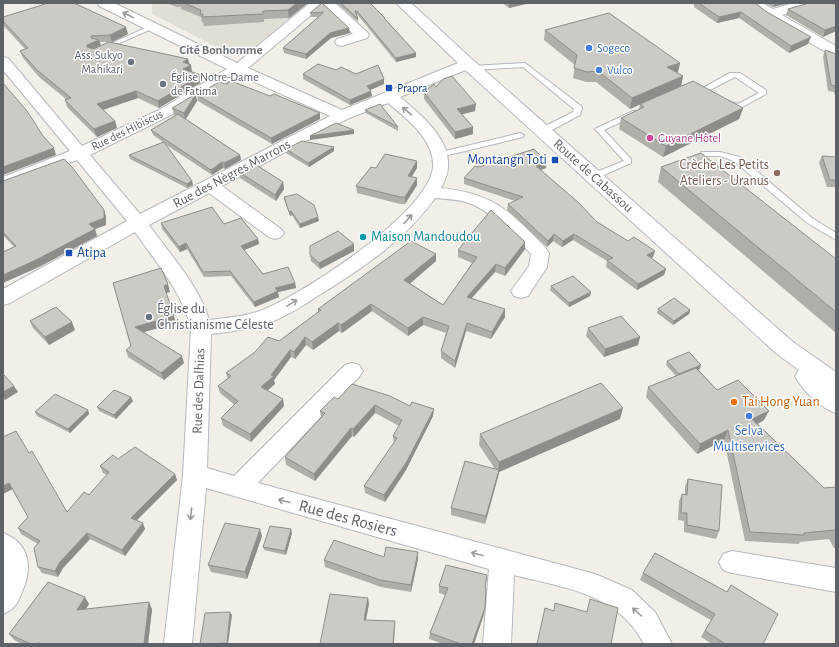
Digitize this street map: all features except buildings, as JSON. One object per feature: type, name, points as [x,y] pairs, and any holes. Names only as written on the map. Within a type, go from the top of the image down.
[{"type":"main road","name":"Route de Cabassou","points":[[403,3],[785,348],[836,384]]},
{"type":"main road","name":"Route de Cabassou","points":[[785,348],[814,384],[836,404]]},
{"type":"street","points":[[104,3],[238,69],[342,116]]},
{"type":"street","name":"Rue des Hibiscus","points":[[3,184],[80,153],[164,113],[238,69],[318,3]]},
{"type":"street","points":[[327,3],[362,35],[342,42]]},
{"type":"street","points":[[753,3],[836,52]]},
{"type":"street","points":[[771,14],[808,3]]},
{"type":"street","name":"Rue des Dalhias","points":[[3,61],[138,223],[184,288],[197,313],[201,328],[195,475],[178,644]]},
{"type":"street","name":"Rue des Nègres Marrons","points":[[3,298],[138,223],[342,116],[389,96],[471,66]]},
{"type":"street","points":[[201,328],[231,325],[248,321],[264,317],[286,307],[366,256],[390,238],[408,220],[430,192],[441,167],[440,155],[430,135],[421,124],[412,114],[389,96]]},
{"type":"street","points":[[210,185],[275,233]]},
{"type":"street","points":[[430,192],[469,198],[492,208],[502,215],[540,253],[538,267],[521,291]]},
{"type":"street","points":[[238,488],[352,371]]},
{"type":"street","name":"Rue des Rosiers","points":[[195,475],[502,561],[586,582],[622,599],[646,621],[658,644]]},
{"type":"street","points":[[3,544],[13,554],[16,578],[10,592],[3,602]]},
{"type":"street","points":[[497,644],[502,561]]},
{"type":"street","points":[[732,562],[836,580]]},
{"type":"lane","points":[[94,53],[152,26]]},
{"type":"lane","points":[[471,66],[525,65],[578,108],[577,113],[543,131]]},
{"type":"lane","points":[[694,86],[706,92],[733,75],[737,75],[763,92],[739,107],[722,100]]},
{"type":"lane","points":[[594,176],[627,163],[628,160],[602,133],[599,129],[600,127],[643,108]]},
{"type":"lane","points":[[440,155],[520,135]]},
{"type":"lane","points":[[704,154],[720,154],[737,159],[808,220],[836,237]]},
{"type":"shaded area","points":[[152,3],[308,3],[249,52],[226,52],[152,14]]},
{"type":"place","name":"Sogeco","points":[[589,48]]},
{"type":"place","name":"Ass. Sukyo Mahikari","points":[[131,62]]},
{"type":"place","name":"Vulco","points":[[599,70]]},
{"type":"place","name":"Église Notre-Dame de Fatima","points":[[163,84]]},
{"type":"place","name":"Prapra","points":[[389,88]]},
{"type":"place","name":"Guyane Hôtel","points":[[650,138]]},
{"type":"place","name":"Montangn Toti","points":[[555,160]]},
{"type":"place","name":"Crèche Les Petits Ateliers - Uranus","points":[[777,173]]},
{"type":"place","name":"Maison Mandoudou","points":[[363,237]]},
{"type":"place","name":"Atipa","points":[[69,253]]},
{"type":"place","name":"Église du Christianisme Céleste","points":[[149,317]]},
{"type":"place","name":"Tai Hong Yuan","points":[[734,402]]},
{"type":"place","name":"Selva Multiservices","points":[[749,416]]},
{"type":"district","name":"Cité Bonhomme","points":[[221,50]]}]
